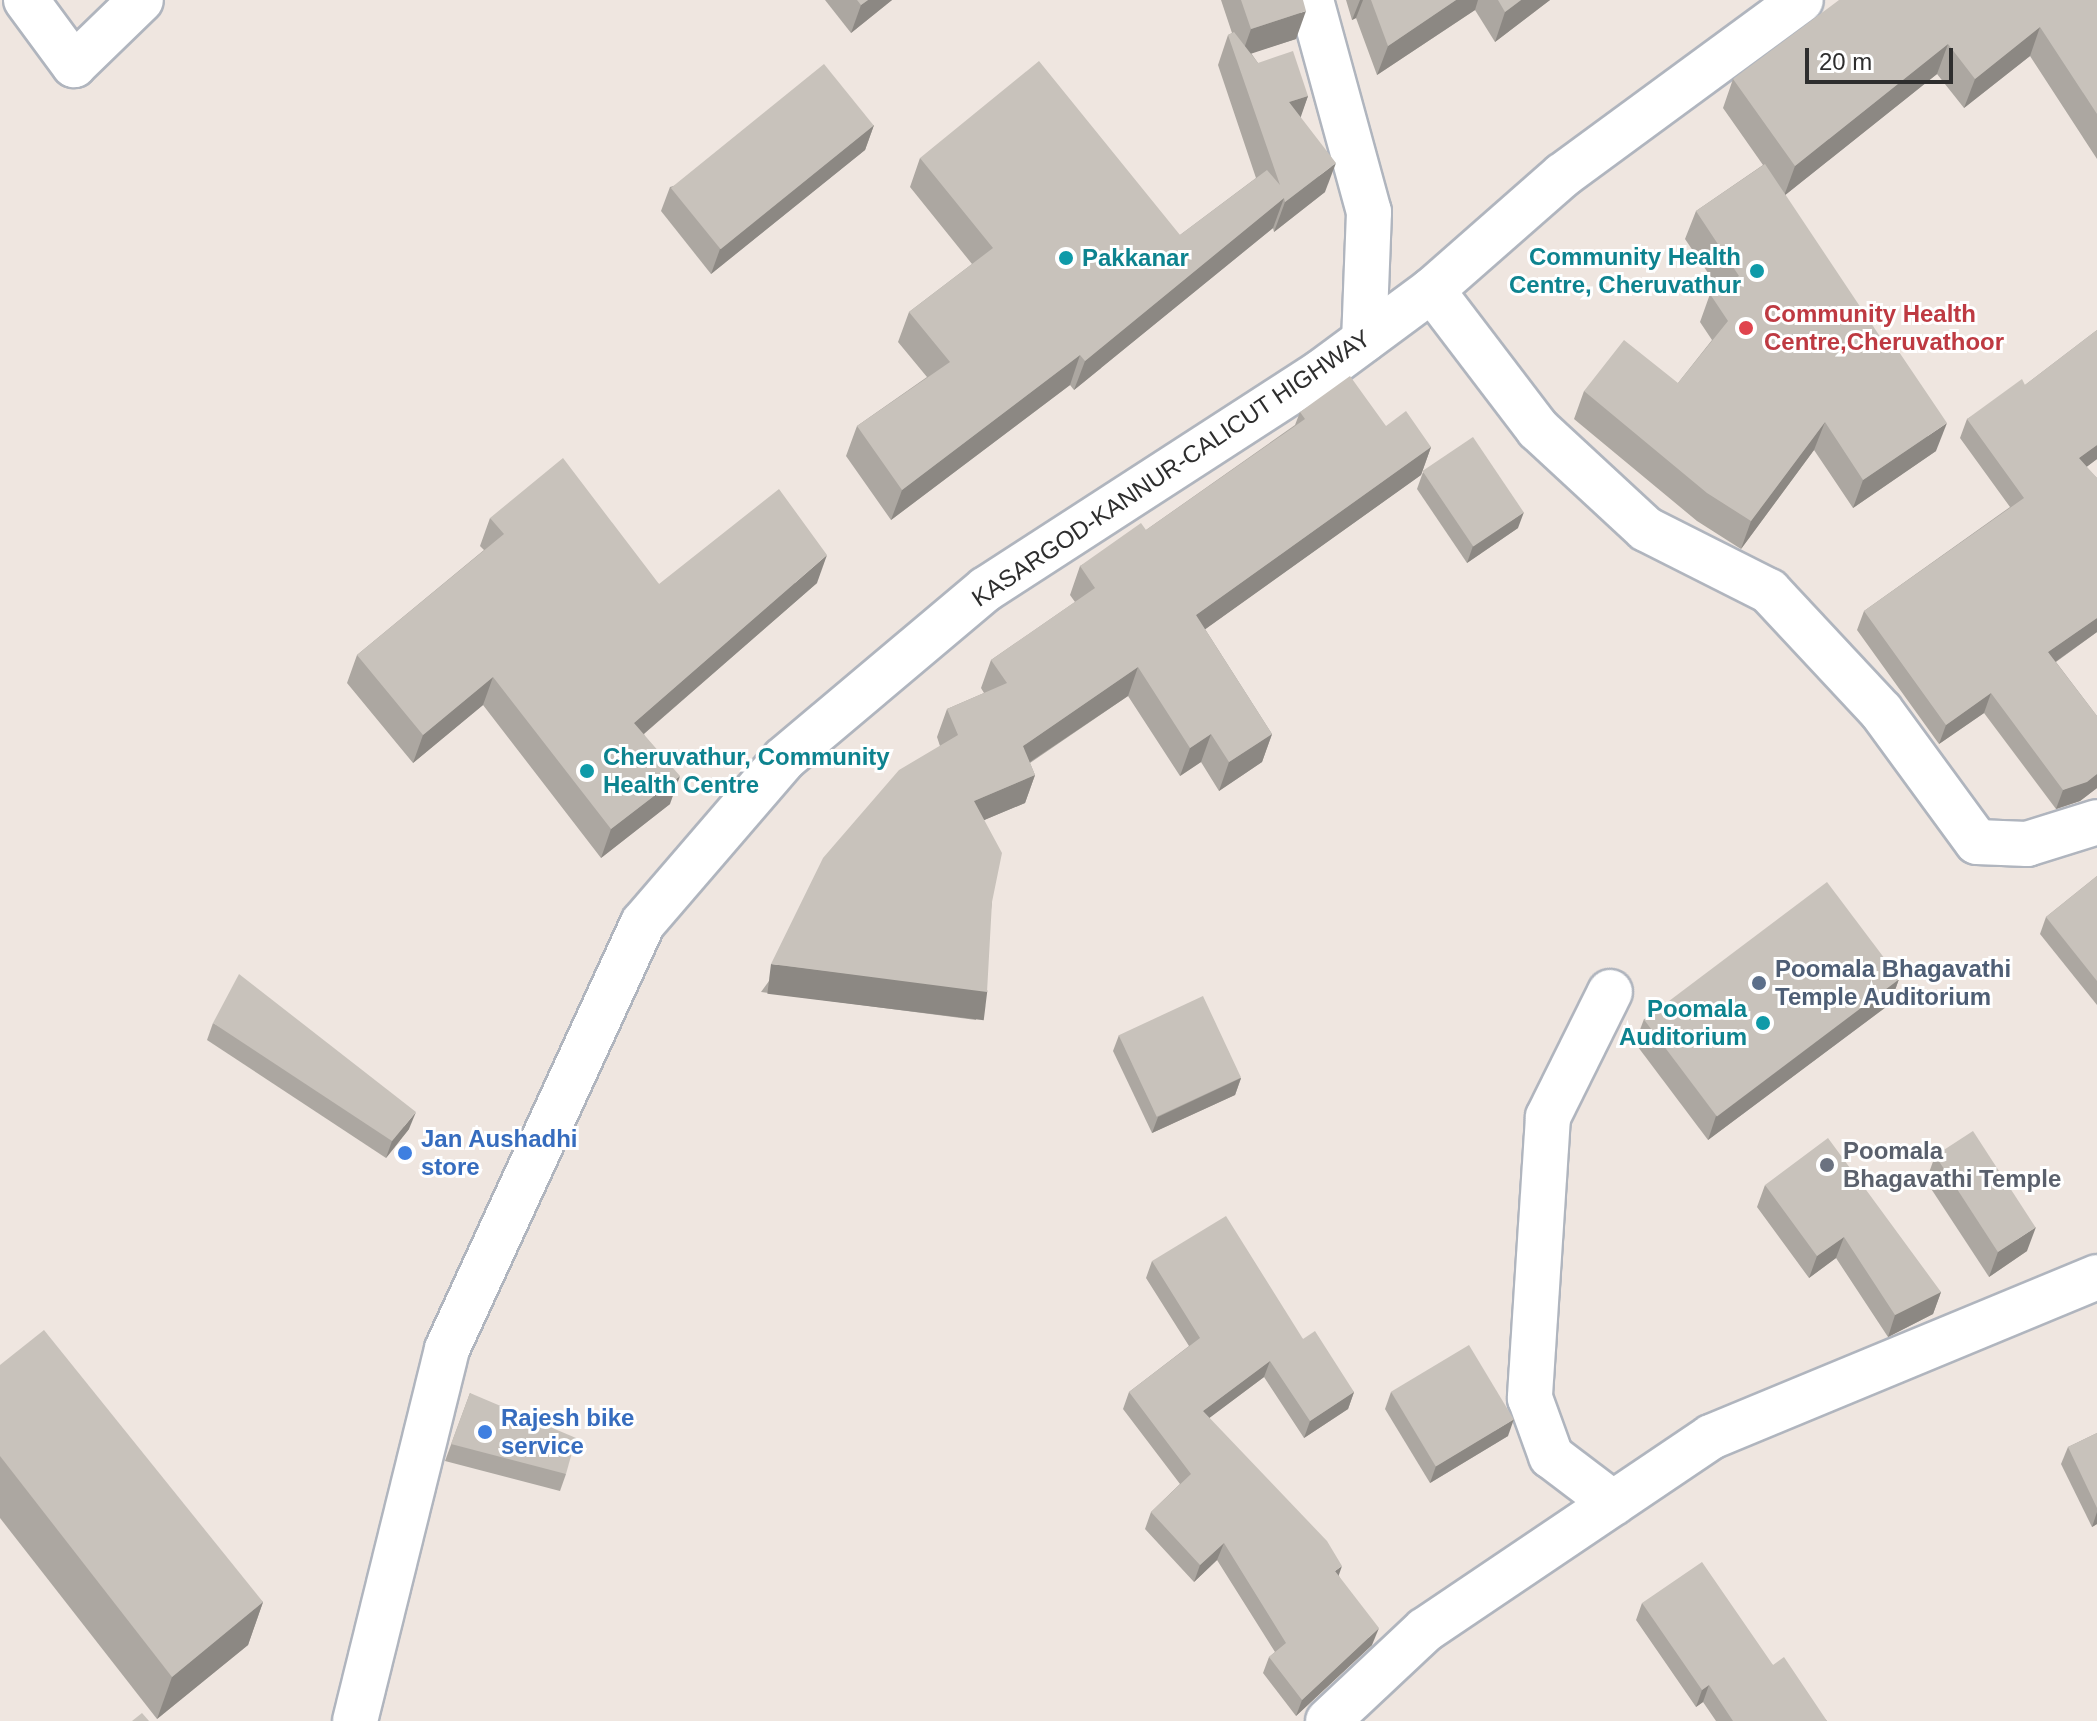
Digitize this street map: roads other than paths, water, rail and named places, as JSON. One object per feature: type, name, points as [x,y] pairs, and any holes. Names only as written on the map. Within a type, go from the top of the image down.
[{"type":"street","points":[[26,0],[74,65],[141,0]]},
{"type":"street","points":[[1311,0],[1369,212],[1364,340]]},
{"type":"street","name":"KASARGOD-KANNUR-CALICUT HIGHWAY","points":[[355,1721],[447,1349],[643,923],[784,759],[986,589],[1364,340],[1432,290],[1563,175],[1801,0]]},
{"type":"street","points":[[1432,290],[1538,429],[1646,529],[1769,591],[1881,711],[1977,842],[2027,844],[2097,822]]},
{"type":"street","points":[[1610,992],[1548,1117],[1530,1398],[1551,1456],[1613,1503]]},
{"type":"street","points":[[1328,1721],[1425,1630],[1711,1437],[2097,1277]]},
{"type":"place","name":"Pakkanar","points":[[1066,258]]},
{"type":"place","name":"Community Health Centre, Cheruvathur","points":[[1757,271]]},
{"type":"place","name":"Community Health Centre,Cheruvathoor","points":[[1746,328]]},
{"type":"place","name":"Cheruvathur, Community Health Centre","points":[[587,771]]},
{"type":"place","name":"Poomala Bhagavathi Temple Auditorium","points":[[1759,983]]},
{"type":"place","name":"Poomala Auditorium","points":[[1763,1023]]},
{"type":"place","name":"Jan Aushadhi store","points":[[405,1153]]},
{"type":"place","name":"Poomala Bhagavathi Temple","points":[[1827,1165]]},
{"type":"place","name":"Rajesh bike service","points":[[485,1432]]}]
